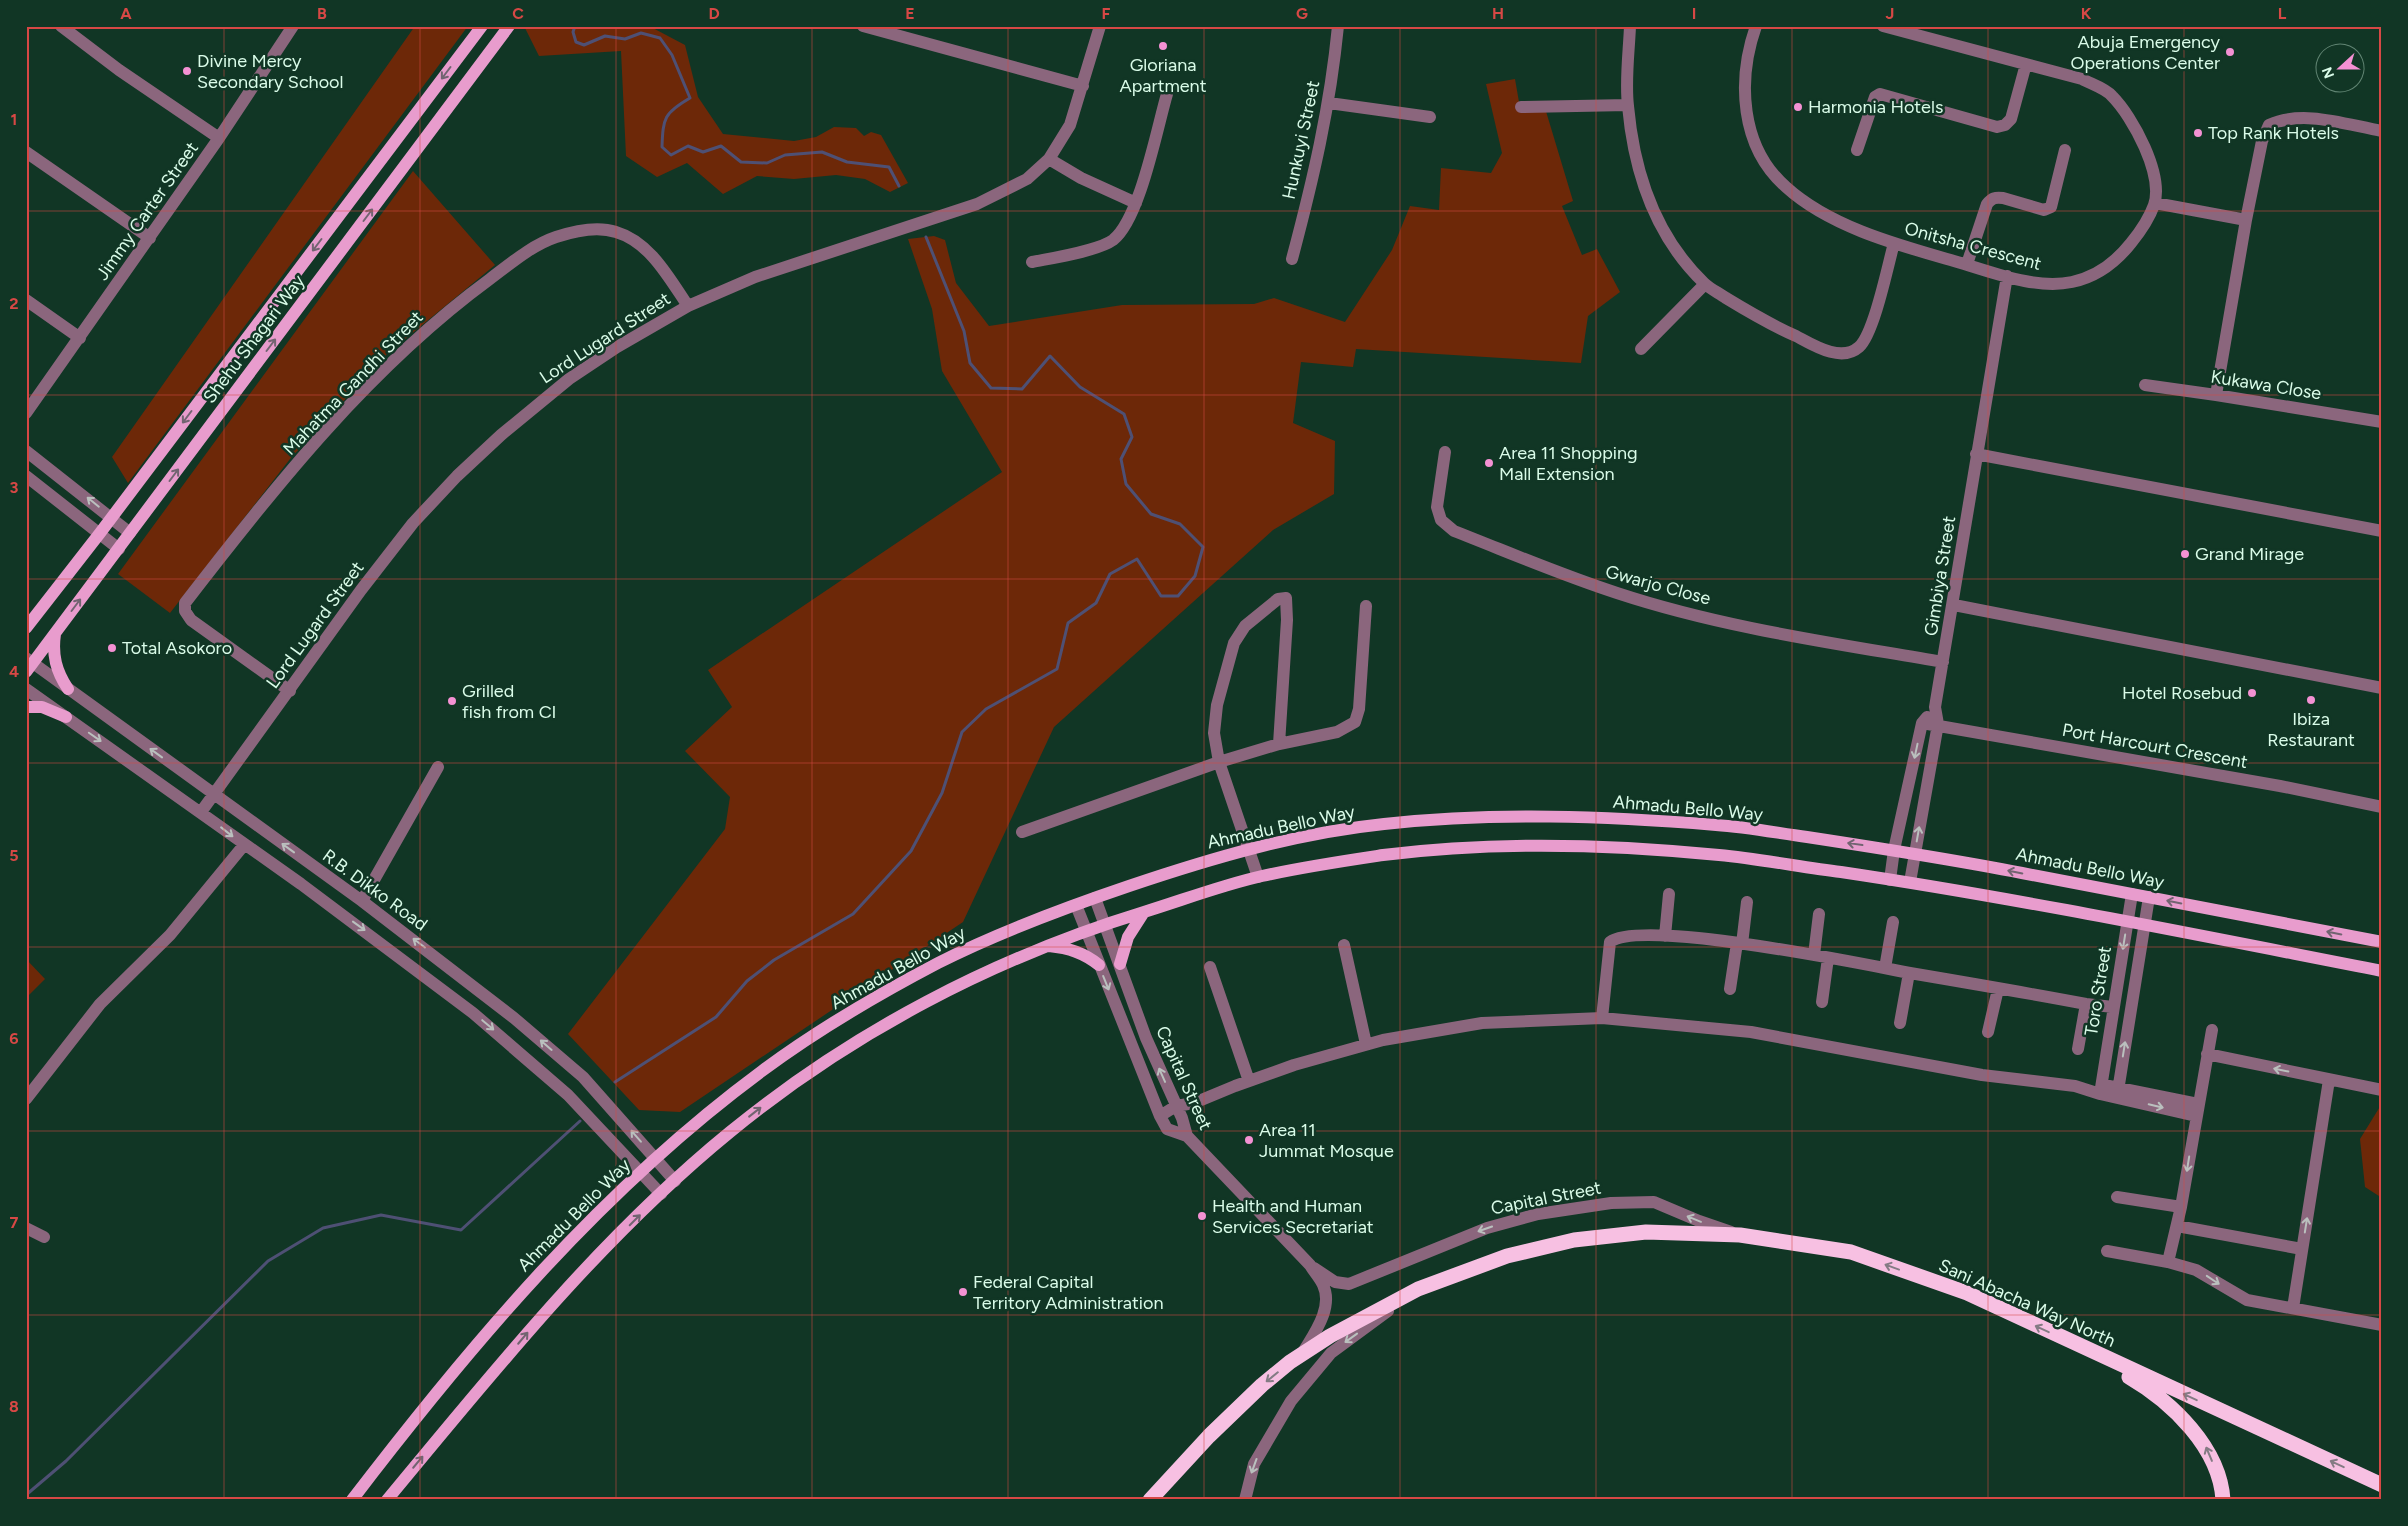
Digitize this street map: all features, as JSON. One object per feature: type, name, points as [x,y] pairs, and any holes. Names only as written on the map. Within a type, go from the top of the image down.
[{"type":"highway","name":"Sani Abacha Way North","points":[[1150,1500],[1209,1436],[1262,1385],[1330,1336],[1418,1289],[1506,1256],[1574,1240],[1646,1232],[1740,1235],[1851,1252],[1967,1293],[2382,1485]]},
{"type":"highway","points":[[2068,1341],[2138,1382],[2174,1411],[2205,1446],[2222,1485],[2223,1500]]},
{"type":"main road","name":"Shehu Shagari Way","points":[[28,664],[55,634],[509,26]]},
{"type":"main road","name":"Shehu Shagari Way","points":[[26,628],[100,533],[478,30]]},
{"type":"main road","points":[[55,634],[53,646],[56,666],[68,689]]},
{"type":"main road","points":[[26,707],[42,707],[66,717]]},
{"type":"main road","name":"Ahmadu Bello Way","points":[[352,1500],[487,1333],[545,1268],[640,1172],[765,1069],[865,1004],[982,942],[1095,898],[1249,848],[1380,824],[1536,816],[1723,825],[1915,852],[2382,942]]},
{"type":"main road","points":[[387,1500],[563,1291],[662,1194],[726,1135],[818,1066],[877,1030],[948,991],[1047,946],[1105,924],[1258,877],[1386,855],[1534,846],[1630,848],[1722,855],[1910,882],[2382,971]]},
{"type":"main road","points":[[1120,964],[1128,937],[1144,912]]},
{"type":"main road","points":[[1047,946],[1074,950],[1088,956],[1099,966]]},
{"type":"street","points":[[61,26],[219,138]]},
{"type":"street","name":"Jimmy Carter Street","points":[[26,413],[219,138],[293,26]]},
{"type":"street","points":[[863,26],[1083,86]]},
{"type":"street","name":"Lord Lugard Street","points":[[201,812],[212,794],[290,691],[361,590],[402,538],[457,476],[501,435],[569,379],[617,347],[688,306],[755,277],[977,204],[1027,179],[1049,160],[1070,125],[1100,26]]},
{"type":"street","name":"Hunkuyi Street","points":[[1292,259],[1316,170],[1329,103],[1338,26]]},
{"type":"street","points":[[1630,26],[1628,105],[1638,171],[1648,200],[1666,236],[1685,263],[1705,284],[1762,321],[1811,344],[1842,354],[1858,348],[1864,341],[1870,328],[1894,243]]},
{"type":"street","name":"Onitsha Crescent","points":[[1756,26],[1745,74],[1746,110],[1751,134],[1765,162],[1785,187],[1811,205],[1856,228],[1894,243],[2007,276],[2041,283],[2070,282],[2086,278],[2122,255],[2143,228],[2155,203],[2155,186],[2148,153],[2131,120],[2111,94],[2082,79],[1883,26]]},
{"type":"street","points":[[1857,150],[1875,97],[1880,94],[1997,127],[2006,125],[2011,118],[2026,64]]},
{"type":"street","points":[[1032,262],[1101,246],[1112,241],[1122,232],[1136,203],[1166,94]]},
{"type":"street","points":[[1329,103],[1430,117]]},
{"type":"street","points":[[1521,107],[1628,105]]},
{"type":"street","points":[[2216,394],[2246,220],[2262,141],[2269,125],[2281,119],[2300,117],[2382,131]]},
{"type":"street","points":[[1967,264],[1988,204],[1992,199],[1996,197],[2003,198],[2044,210],[2050,206],[2065,150]]},
{"type":"street","points":[[26,152],[150,238]]},
{"type":"street","points":[[1049,160],[1080,178],[1136,203]]},
{"type":"street","points":[[2155,203],[2246,220]]},
{"type":"street","name":"Mahatma Gandhi Street","points":[[290,691],[191,620],[185,611],[186,603],[240,531],[335,421],[406,350],[444,315],[523,255],[556,237],[581,231],[599,229],[615,231],[632,238],[649,252],[688,306]]},
{"type":"street","name":"Gimbiya Street","points":[[1910,882],[1938,724],[1935,707],[1954,605],[1976,454],[2007,276]]},
{"type":"street","points":[[1641,349],[1705,284]]},
{"type":"street","points":[[26,300],[80,338]]},
{"type":"street","name":"Kukawa Close","points":[[2145,385],[2216,394],[2382,422]]},
{"type":"street","points":[[26,451],[130,533]]},
{"type":"street","name":"Gwarjo Close","points":[[1444,452],[1437,507],[1442,520],[1454,531],[1545,568],[1618,594],[1760,630],[1944,662]]},
{"type":"street","points":[[1976,454],[2382,531]]},
{"type":"street","points":[[26,476],[119,549]]},
{"type":"street","points":[[1258,877],[1219,762],[1214,733],[1217,705],[1234,643],[1246,626],[1278,599],[1286,598],[1287,620],[1279,744]]},
{"type":"street","points":[[1954,605],[2382,688]]},
{"type":"street","points":[[1022,832],[1219,762],[1279,744],[1337,732],[1355,722],[1359,709],[1366,606]]},
{"type":"street","name":"R.B. Dikko Road","points":[[28,664],[68,689],[362,901],[514,1018],[582,1077],[676,1181]]},
{"type":"street","points":[[26,689],[201,812],[244,846],[405,960],[480,1018],[568,1094],[662,1194]]},
{"type":"street","points":[[1890,880],[1894,850],[1922,723],[1935,707]]},
{"type":"street","name":"Port Harcourt Crescent","points":[[1922,723],[1938,724],[2382,806]]},
{"type":"street","points":[[362,901],[438,767]]},
{"type":"street","points":[[26,1099],[100,1004],[170,935],[244,846]]},
{"type":"street","points":[[1665,936],[1669,894]]},
{"type":"street","name":"Toro Street","points":[[2100,1089],[2132,894]]},
{"type":"street","name":"Toro Street","points":[[2117,1092],[2149,897]]},
{"type":"street","name":"Capital Street","points":[[1095,898],[1146,1038],[1182,1118],[1187,1136],[1310,1265],[1324,1286],[1325,1310],[1315,1332],[1300,1356]]},
{"type":"street","points":[[1730,989],[1746,902]]},
{"type":"street","points":[[1076,905],[1160,1116],[1167,1129],[1187,1136]]},
{"type":"street","points":[[1814,954],[1819,914]]},
{"type":"street","points":[[1885,968],[1893,922]]},
{"type":"street","points":[[1602,1018],[1610,942],[1618,938],[1649,934],[1739,943],[1814,954],[2086,1004],[2113,1007]]},
{"type":"street","points":[[1344,945],[1366,1044]]},
{"type":"street","points":[[1822,1002],[1828,958]]},
{"type":"street","points":[[1210,967],[1248,1081]]},
{"type":"street","points":[[1900,1023],[1909,972]]},
{"type":"street","points":[[1988,1032],[1998,988]]},
{"type":"street","points":[[2078,1049],[2086,1004]]},
{"type":"street","points":[[1160,1116],[1176,1106],[1194,1103],[1248,1081],[1332,1053],[1366,1044],[1430,1030],[1482,1023],[1602,1018],[1751,1032],[1982,1075],[2100,1089],[2197,1110]]},
{"type":"street","points":[[2168,1262],[2181,1207],[2212,1030]]},
{"type":"street","points":[[2207,1054],[2382,1090]]},
{"type":"street","points":[[2293,1308],[2329,1080]]},
{"type":"street","points":[[1167,1129],[1182,1118],[1194,1103]]},
{"type":"street","points":[[2117,1197],[2181,1207]]},
{"type":"street","name":"Capital Street","points":[[1310,1265],[1335,1282],[1349,1284],[1487,1228],[1538,1214],[1611,1203],[1654,1202],[1699,1221],[1740,1235]]},
{"type":"street","points":[[2177,1226],[2302,1249]]},
{"type":"street","points":[[27,1231],[44,1237]]},
{"type":"street","points":[[2107,1251],[2168,1262],[2196,1270],[2247,1300],[2382,1326]]},
{"type":"street","points":[[1245,1500],[1254,1464],[1291,1400],[1331,1353],[1418,1289]]},
{"type":"shaded area","points":[[415,26],[468,26],[128,483],[112,457]]},
{"type":"shaded area","points":[[524,26],[649,26],[685,45],[698,97],[723,134],[794,141],[816,137],[834,127],[856,128],[864,136],[871,132],[881,135],[908,183],[890,192],[865,179],[836,175],[794,179],[757,176],[723,194],[687,163],[657,177],[626,156],[621,51],[539,56]]},
{"type":"shaded area","points":[[1515,79],[1519,102],[1545,108],[1573,201],[1562,206],[1582,255],[1597,249],[1620,292],[1588,316],[1581,363],[1356,349],[1353,367],[1301,362],[1293,423],[1335,441],[1334,494],[1273,530],[1054,727],[963,922],[680,1112],[639,1110],[568,1034],[725,829],[730,797],[685,751],[732,707],[708,670],[1002,472],[942,371],[932,309],[908,239],[934,236],[945,240],[956,283],[989,326],[1122,305],[1254,304],[1274,298],[1345,322],[1392,250],[1410,206],[1439,210],[1441,168],[1491,173],[1502,153],[1486,84]]},
{"type":"shaded area","points":[[413,171],[495,265],[387,354],[290,459],[170,613],[118,574]]},
{"type":"shaded area","points":[[26,959],[45,979],[26,998]]},
{"type":"shaded area","points":[[2381,1105],[2382,1198],[2365,1187],[2360,1139]]},
{"type":"waterway","points":[[575,26],[573,32],[576,42],[584,45],[605,36],[625,39],[641,33],[660,38],[672,55],[690,98],[670,112],[664,123],[662,147],[671,155],[688,146],[703,152],[721,146],[741,162],[767,163],[785,155],[822,152],[847,162],[889,167],[899,186]]},
{"type":"waterway","points":[[615,1082],[716,1017],[747,981],[774,960],[853,914],[911,851],[942,793],[962,732],[986,709],[1057,669],[1068,623],[1096,603],[1110,574],[1137,559],[1161,596],[1178,596],[1195,576],[1203,547],[1180,524],[1151,514],[1126,484],[1121,459],[1132,437],[1124,414],[1080,387],[1050,356],[1022,389],[991,388],[970,363],[964,331],[926,237]]},
{"type":"waterway","points":[[26,1495],[66,1461],[268,1261],[323,1228],[381,1215],[461,1230],[580,1121]]},
{"type":"place","name":"Gloriana Apartment","points":[[1163,46]]},
{"type":"place","name":"Abuja Emergency Operations Center","points":[[2230,52]]},
{"type":"place","name":"Divine Mercy Secondary School","points":[[187,71]]},
{"type":"place","name":"Harmonia Hotels","points":[[1798,107]]},
{"type":"place","name":"Top Rank Hotels","points":[[2198,133]]},
{"type":"place","name":"Area 11 Shopping Mall Extension","points":[[1489,463]]},
{"type":"place","name":"Grand Mirage","points":[[2185,554]]},
{"type":"place","name":"Total Asokoro","points":[[112,648]]},
{"type":"place","name":"Hotel Rosebud","points":[[2252,693]]},
{"type":"place","name":"Ibiza Restaurant","points":[[2311,700]]},
{"type":"place","name":"Grilled fish from CI","points":[[452,701]]},
{"type":"place","name":"Area 11 Jummat Mosque","points":[[1249,1140]]},
{"type":"place","name":"Health and Human Services Secretariat","points":[[1202,1216]]},
{"type":"place","name":"Federal Capital Territory Administration","points":[[963,1292]]}]
